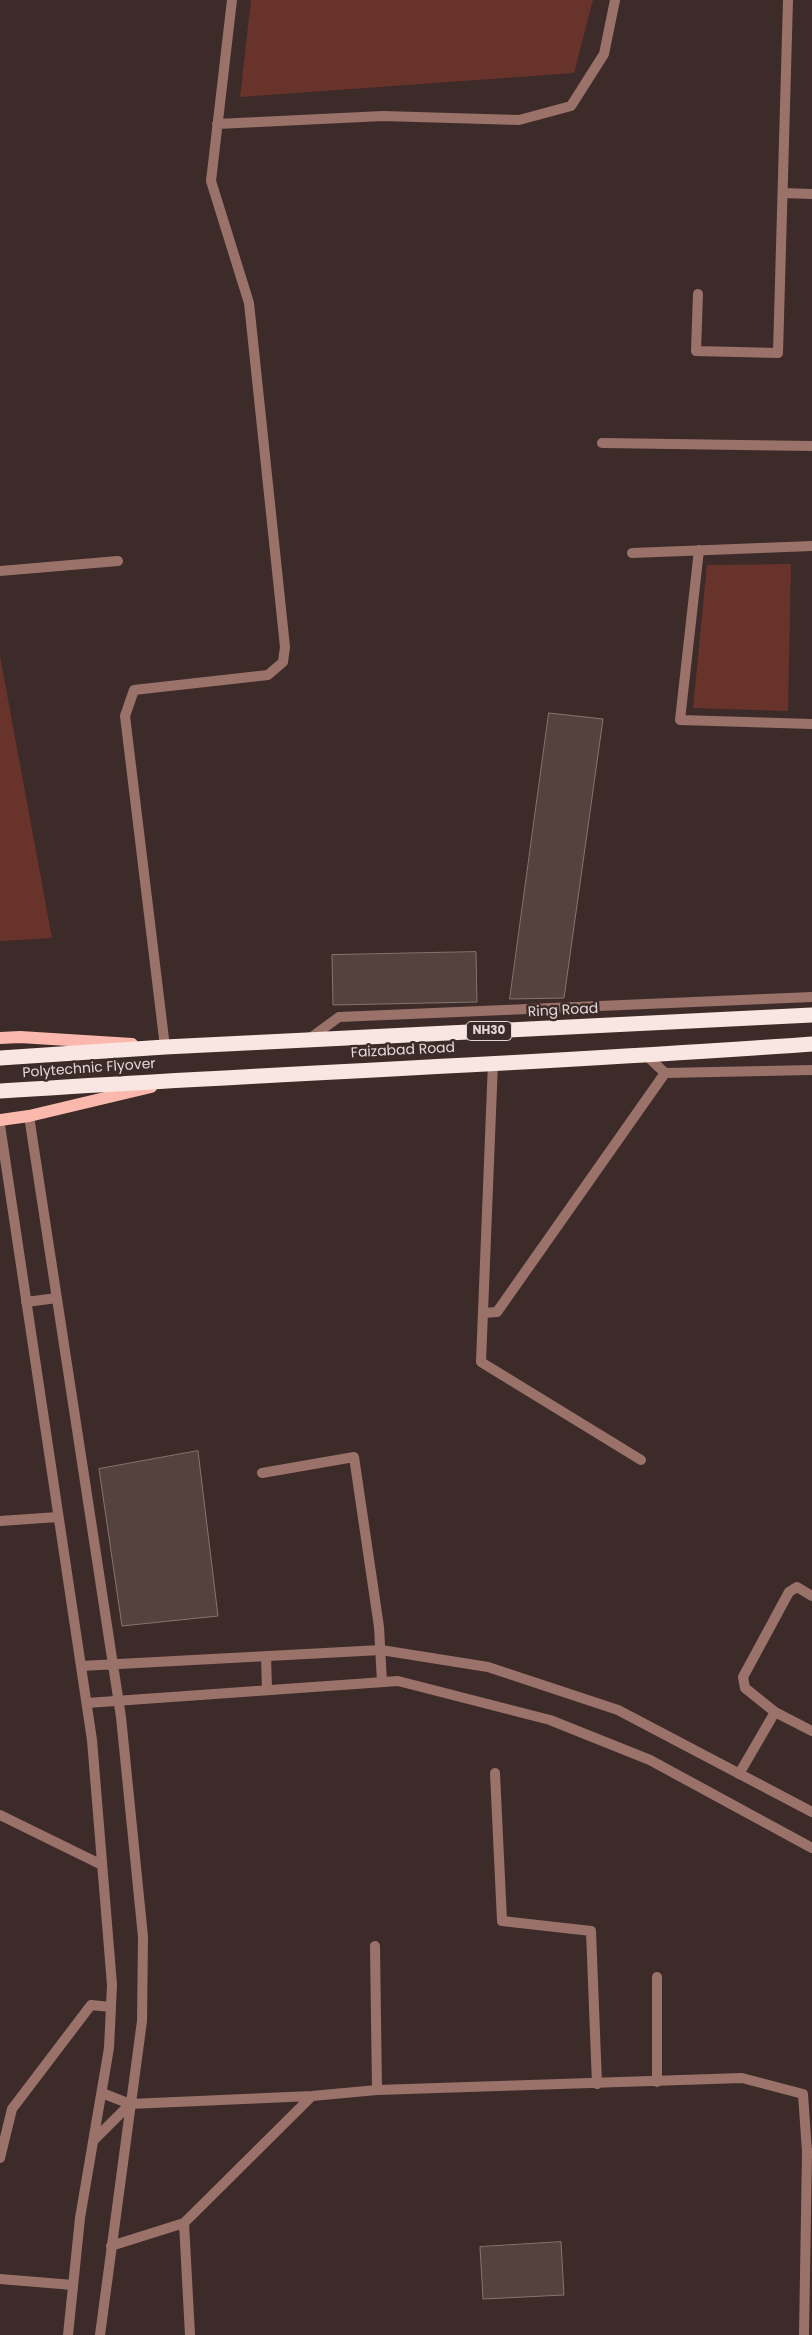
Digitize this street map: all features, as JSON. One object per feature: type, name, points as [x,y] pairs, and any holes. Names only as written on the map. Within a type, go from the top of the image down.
[{"type":"highway","name":"Ring Road","points":[[165,1046],[812,1014]]},
{"type":"highway","name":"Faizabad Road","points":[[180,1080],[493,1062],[648,1056],[812,1044]]},
{"type":"highway","name":"Polytechnic Flyover","points":[[0,1058],[165,1046]]},
{"type":"highway","name":"Polytechnic Flyover","points":[[0,1091],[180,1080]]},
{"type":"main road","points":[[0,1038],[20,1037],[165,1046]]},
{"type":"main road","name":"Faizabad Road","points":[[0,1120],[29,1116],[180,1080]]},
{"type":"street","points":[[165,1046],[125,716],[134,690],[268,674],[284,662],[285,648],[249,304],[211,181],[232,0]]},
{"type":"street","points":[[217,124],[382,116],[519,120],[571,106],[604,54],[615,0]]},
{"type":"street","points":[[698,294],[696,351],[778,353],[788,0]]},
{"type":"street","points":[[783,192],[812,194]]},
{"type":"street","points":[[602,443],[812,446]]},
{"type":"street","points":[[632,553],[812,546]]},
{"type":"street","points":[[700,550],[680,720],[812,724]]},
{"type":"street","points":[[0,571],[118,561]]},
{"type":"street","points":[[309,1040],[338,1017],[812,997]]},
{"type":"street","points":[[648,1056],[665,1073],[812,1070]]},
{"type":"street","points":[[493,1062],[482,1362],[641,1460]]},
{"type":"street","points":[[483,1313],[497,1312],[665,1073]]},
{"type":"street","points":[[29,1116],[119,1701],[143,1937],[142,2021],[100,2335]]},
{"type":"street","points":[[0,1125],[92,1740],[112,1985],[109,2048],[80,2218],[68,2335]]},
{"type":"street","points":[[26,1302],[57,1298]]},
{"type":"street","points":[[262,1473],[354,1457],[382,1650],[382,1682]]},
{"type":"street","points":[[0,1521],[58,1517]]},
{"type":"street","points":[[812,1596],[797,1587],[789,1592],[743,1677],[745,1688],[775,1712],[812,1731]]},
{"type":"street","points":[[81,1666],[382,1650],[488,1667],[618,1710],[812,1812]]},
{"type":"street","points":[[266,1656],[267,1689]]},
{"type":"street","points":[[87,1704],[267,1689],[398,1681],[550,1720],[650,1760],[812,1848]]},
{"type":"street","points":[[739,1774],[775,1712]]},
{"type":"street","points":[[496,1773],[502,1921],[591,1931],[597,2084]]},
{"type":"street","points":[[0,1815],[102,1865]]},
{"type":"street","points":[[375,1946],[377,2090]]},
{"type":"street","points":[[657,1977],[658,2082]]},
{"type":"street","points":[[0,2158],[12,2109],[91,2004],[111,2007]]},
{"type":"street","points":[[102,2093],[130,2104],[312,2096],[377,2090],[742,2078],[803,2094],[809,2152],[804,2335]]},
{"type":"street","points":[[111,2246],[184,2223],[312,2096]]},
{"type":"street","points":[[94,2140],[130,2104]]},
{"type":"street","points":[[184,2223],[190,2335]]},
{"type":"street","points":[[0,2279],[73,2285]]},
{"type":"shaded area","points":[[251,0],[593,0],[574,73],[240,97]]},
{"type":"shaded area","points":[[791,564],[788,711],[693,708],[707,565]]},
{"type":"shaded area","points":[[0,656],[52,938],[0,941]]},
{"type":"building","points":[[549,713],[603,719],[564,998],[510,999]]},
{"type":"building","points":[[476,952],[477,1002],[333,1005],[332,955]]},
{"type":"building","points":[[198,1451],[218,1616],[122,1626],[99,1469]]},
{"type":"building","points":[[561,2242],[564,2295],[483,2299],[480,2247]]}]
